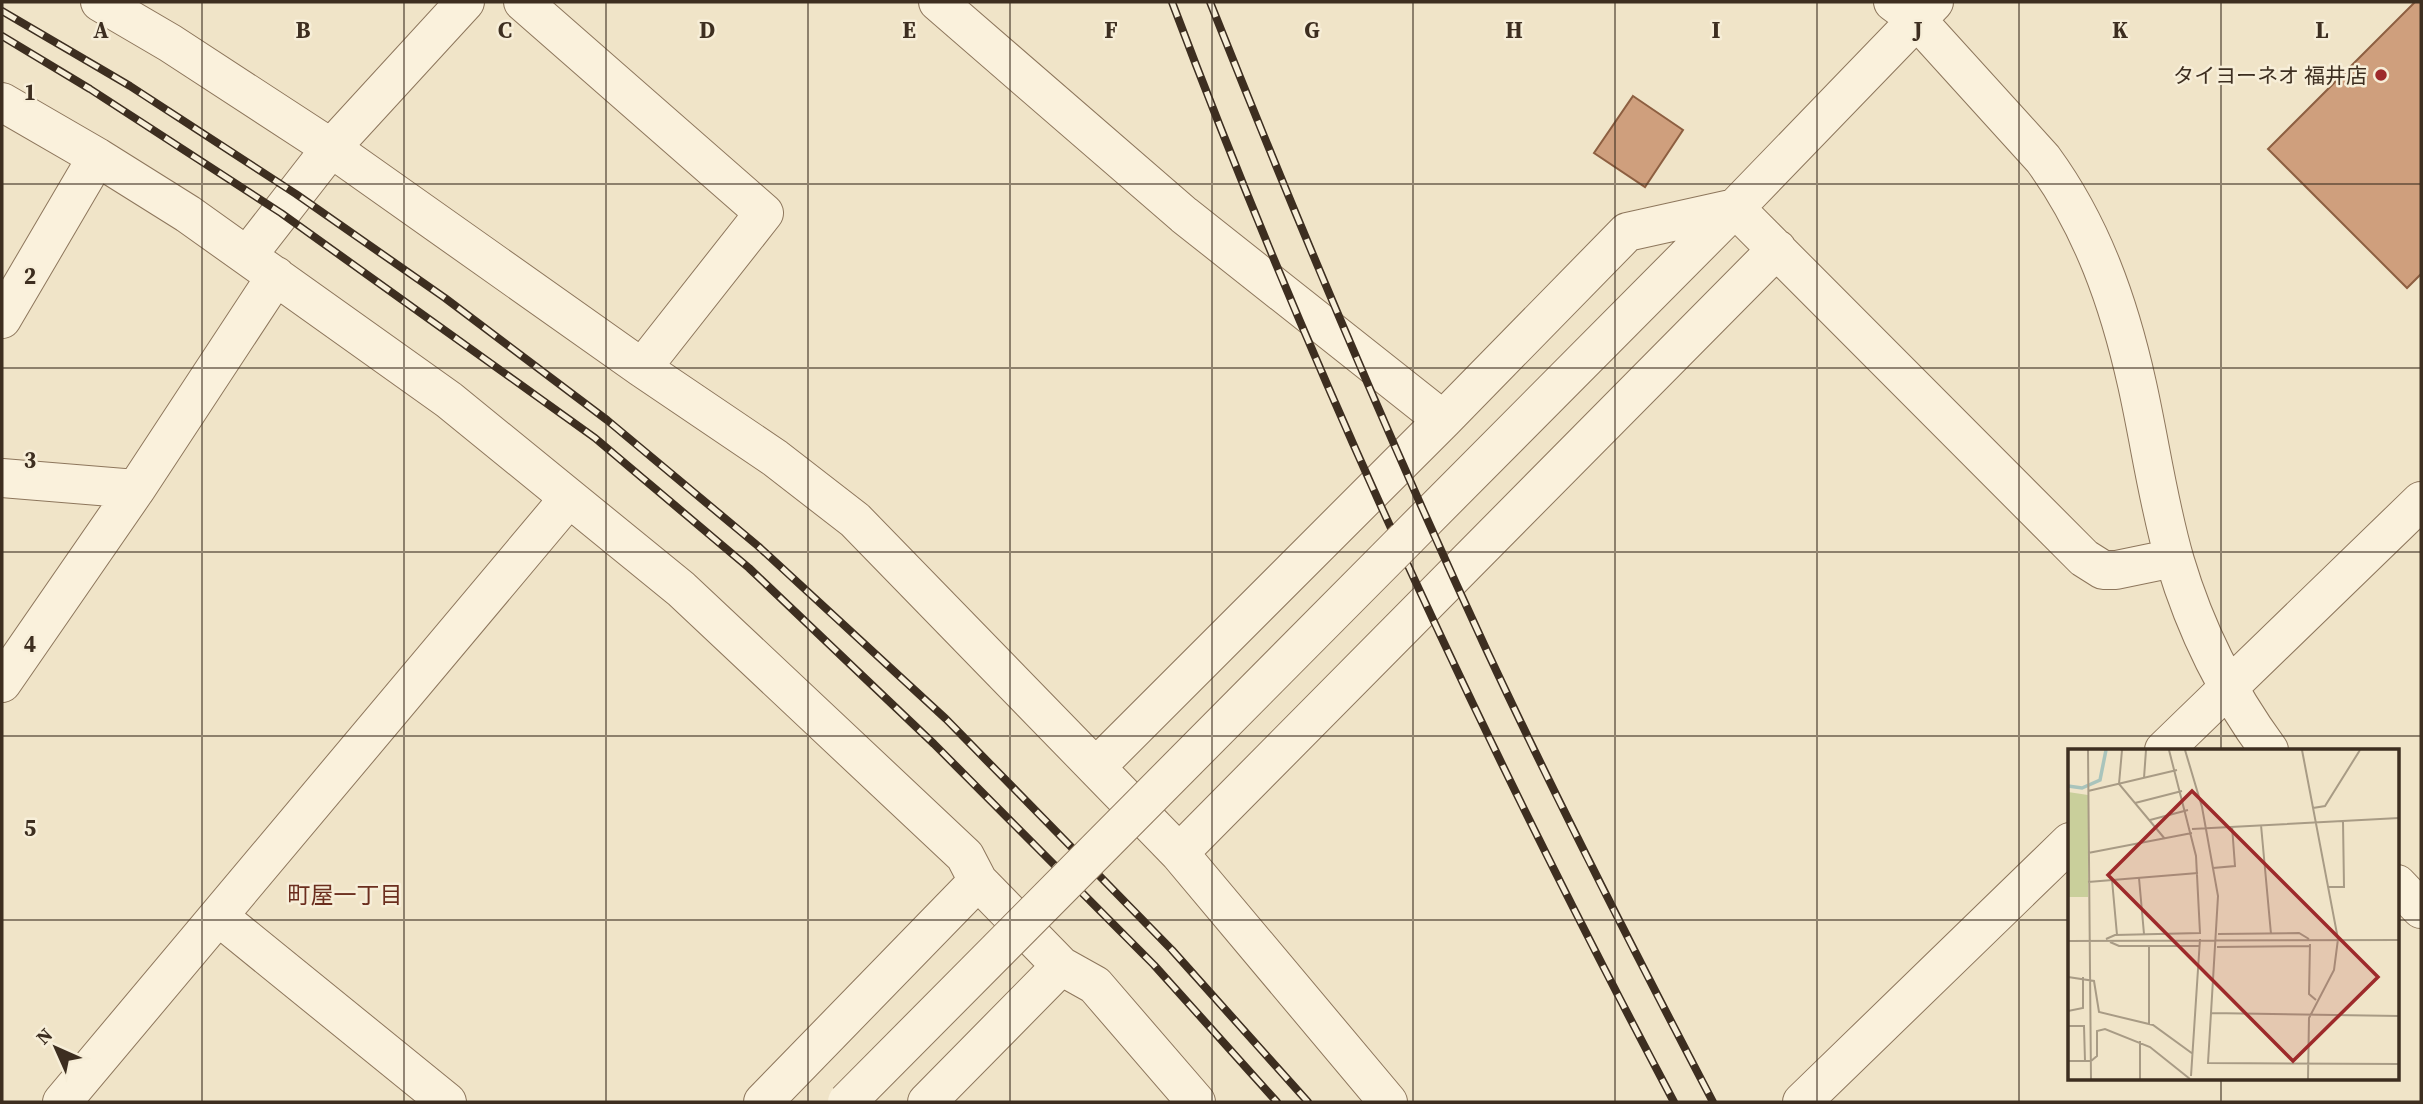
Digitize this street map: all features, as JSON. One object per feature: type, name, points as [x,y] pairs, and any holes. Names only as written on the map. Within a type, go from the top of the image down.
[{"type":"street","points":[[100,2],[170,43],[331,148],[642,368],[775,458],[855,520],[1179,853],[1388,1102]]},
{"type":"street","points":[[2,683],[136,489],[331,148],[465,2]]},
{"type":"street","points":[[523,2],[764,213],[642,368]]},
{"type":"street","points":[[938,2],[1184,215],[1443,420]]},
{"type":"street","points":[[847,1102],[1735,208],[1914,8],[2043,159],[2093,242],[2107,280],[2136,383],[2153,473],[2185,595],[2228,688],[2268,749]]},
{"type":"street","points":[[2,102],[188,214],[449,400],[681,589],[965,856],[978,881],[1061,966],[1096,985],[1196,1102]]},
{"type":"street","points":[[2,319],[97,157]]},
{"type":"street","points":[[1096,767],[1627,232],[1735,208]]},
{"type":"street","points":[[1735,208],[2084,558],[2103,570],[2116,570],[2174,558]]},
{"type":"street","points":[[1179,853],[1777,249]]},
{"type":"street","points":[[2,478],[136,489]]},
{"type":"street","points":[[62,1102],[569,498]]},
{"type":"street","points":[[2166,749],[2421,501]]},
{"type":"street","points":[[1802,1102],[2068,844]]},
{"type":"street","points":[[763,1102],[978,881]]},
{"type":"street","points":[[2398,885],[2421,909]]},
{"type":"street","points":[[218,916],[447,1102]]},
{"type":"street","points":[[927,1102],[1061,966]]},
{"type":"building","name":"タイヨーネオ 福井店","points":[[2415,2],[2421,2],[2421,274],[2407,288],[2268,149]]},
{"type":"building","points":[[1633,96],[1683,130],[1645,187],[1594,153]]},
{"type":"railway","points":[[1172,2],[1284,283],[1405,560],[1536,833],[1674,1102]]},
{"type":"railway","points":[[1210,2],[1344,328],[1450,571],[1569,821],[1713,1102]]},
{"type":"railway","points":[[2,11],[130,86],[296,194],[445,298],[607,420],[758,546],[946,719],[1172,950],[1308,1102]]},
{"type":"railway","points":[[2,36],[90,89],[281,213],[595,438],[749,568],[934,744],[1154,965],[1277,1102]]},
{"type":"place","name":"タイヨーネオ 福井店","points":[[2381,75]]},
{"type":"district","name":"町屋一丁目","points":[[345,895]]}]
